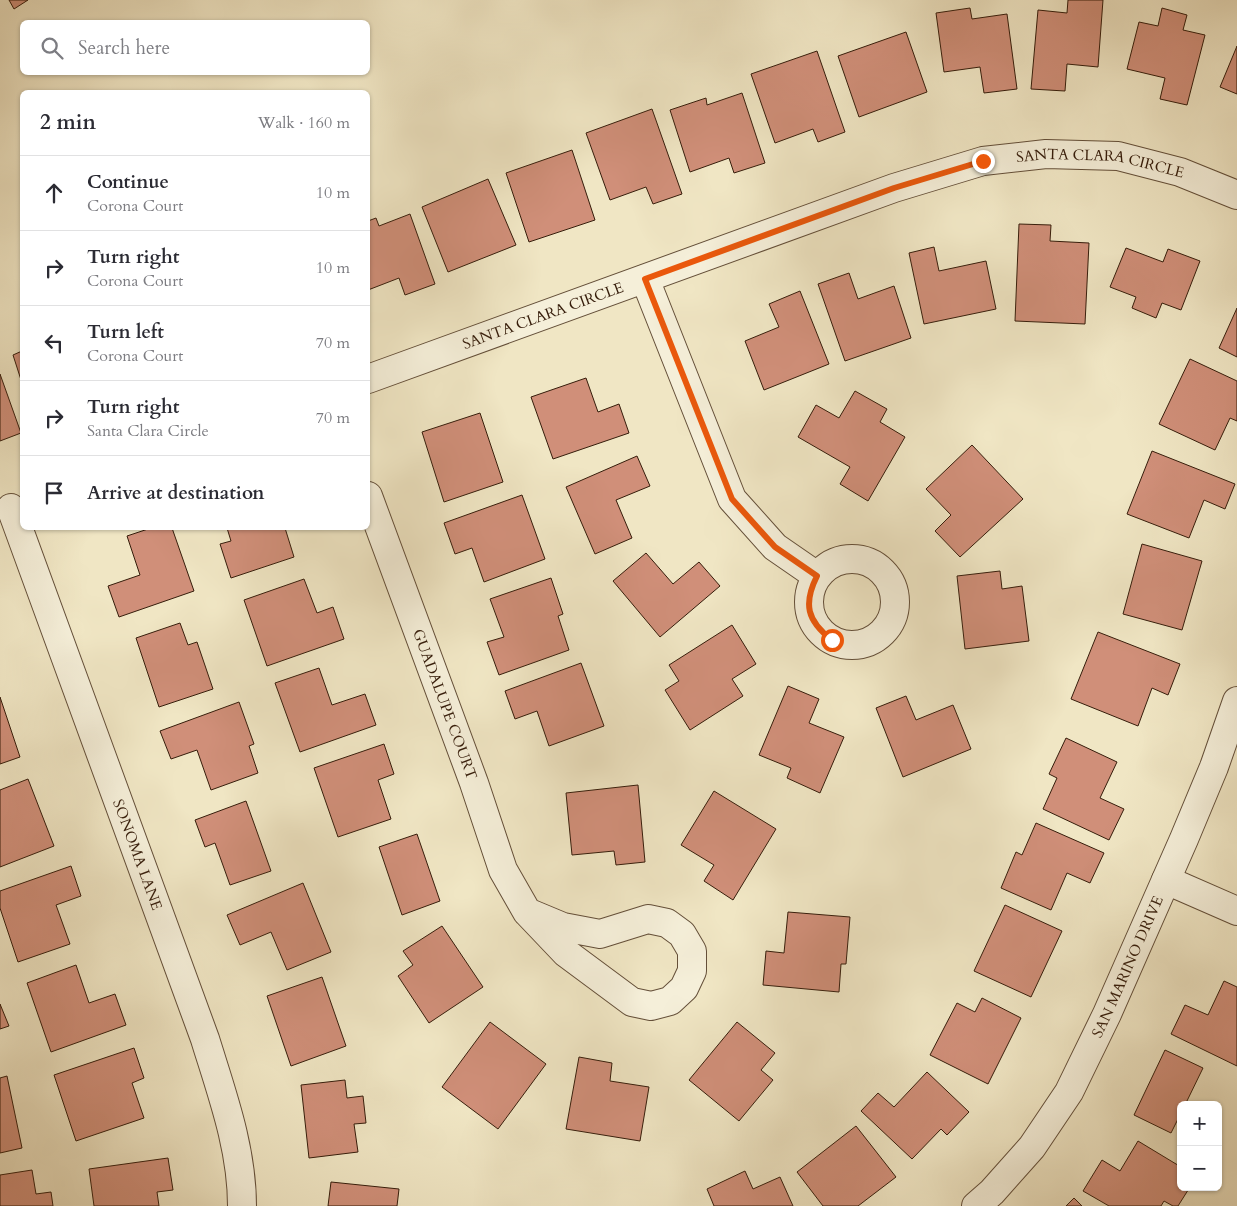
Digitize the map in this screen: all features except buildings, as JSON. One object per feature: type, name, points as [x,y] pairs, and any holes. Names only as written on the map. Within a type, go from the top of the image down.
[{"type":"street","name":"SANTA CLARA CIRCLE","points":[[370,378],[894,188],[983,161],[1046,154],[1118,156],[1180,172],[1237,195]]},
{"type":"street","points":[[645,279],[732,499],[775,547],[817,576]]},
{"type":"street","name":"GUADALUPE COURT","points":[[370,501],[474,783],[503,870],[527,912],[566,953],[632,1002],[651,1006],[670,1001],[684,988],[692,970],[692,952],[682,934],[667,923],[648,919],[600,934],[563,928],[527,912]]},
{"type":"street","name":"SONOMA LANE","points":[[11,508],[205,1039],[231,1124],[242,1181],[242,1206]]},
{"type":"street","name":"SAN MARINO DRIVE","points":[[976,1206],[992,1192],[1032,1147],[1069,1092],[1107,1014],[1166,880],[1214,767],[1237,701]]},
{"type":"street","points":[[1166,880],[1237,911]]},
{"type":"route","points":[[832,640],[820,631],[812,619],[808,604],[810,589],[817,576],[775,547],[732,499],[645,279],[894,188],[983,161]]}]
